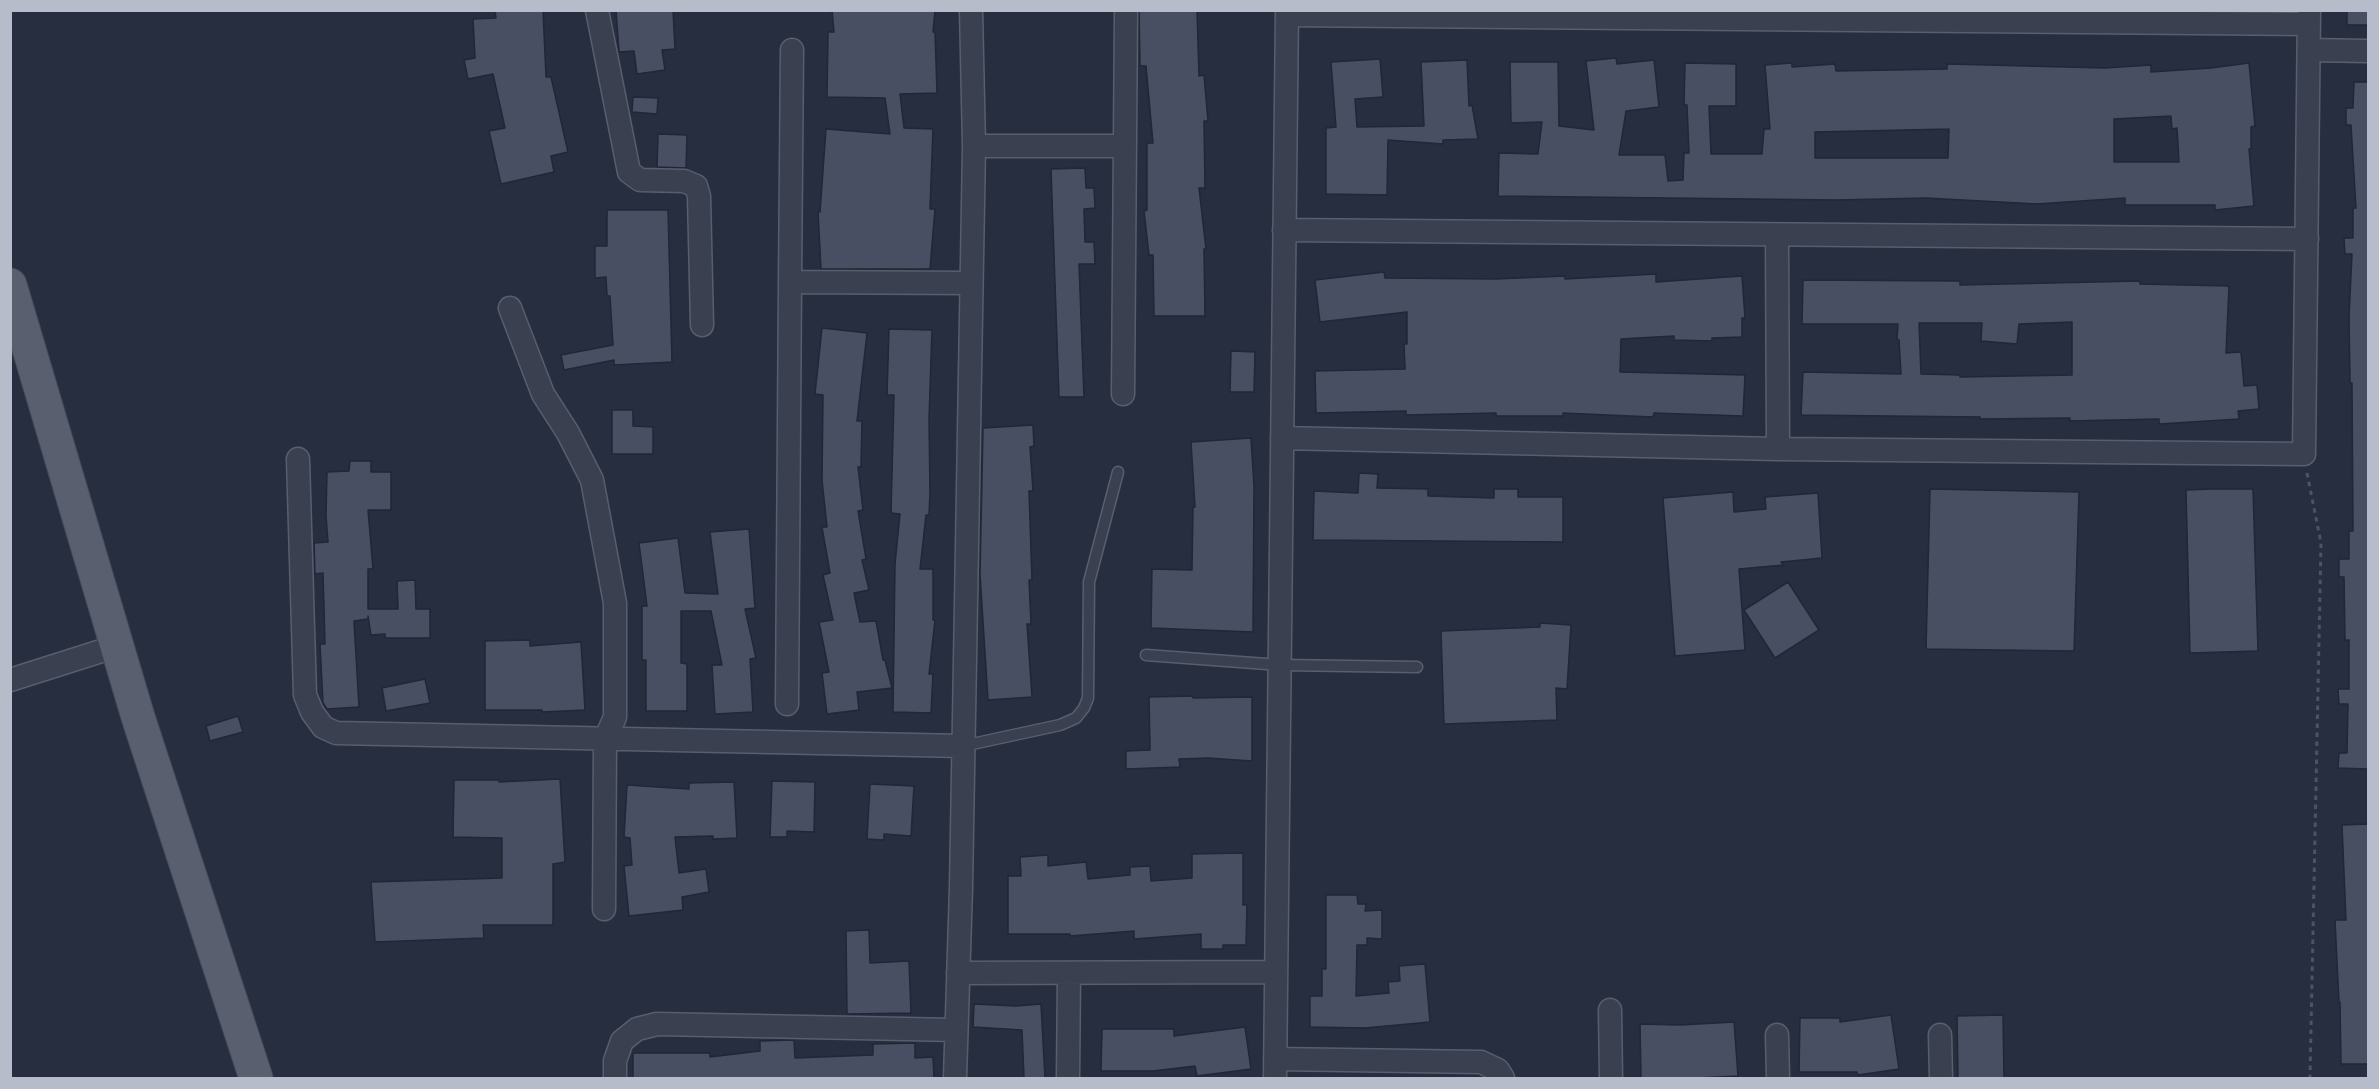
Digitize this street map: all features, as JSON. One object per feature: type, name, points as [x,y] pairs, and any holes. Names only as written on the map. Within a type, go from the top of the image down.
[{"type":"main road","points":[[11,288],[117,646],[256,1078]]},
{"type":"street","points":[[597,10],[629,172],[640,180],[684,181],[696,186],[699,196],[702,325]]},
{"type":"street","points":[[955,1078],[974,146],[970,10]]},
{"type":"street","points":[[1123,394],[1126,10]]},
{"type":"street","points":[[1282,438],[1778,449],[2304,454],[2309,17],[1287,13],[1284,230],[1275,1069],[1481,1062],[1498,1070],[1503,1078]]},
{"type":"street","points":[[787,704],[792,50]]},
{"type":"street","points":[[2309,50],[2368,51]]},
{"type":"street","points":[[974,146],[1125,146]]},
{"type":"street","points":[[1284,230],[2307,239]]},
{"type":"street","points":[[1777,235],[1778,449]]},
{"type":"street","points":[[790,282],[971,283]]},
{"type":"street","points":[[510,308],[543,394],[568,434],[592,480],[615,603],[615,717],[605,740],[604,909]]},
{"type":"street","points":[[298,459],[305,695],[312,712],[323,727],[336,733],[963,746]]},
{"type":"street","points":[[10,680],[117,646]]},
{"type":"street","points":[[1068,1078],[1069,972]]},
{"type":"street","points":[[958,973],[1276,972]]},
{"type":"street","points":[[1610,1010],[1611,1078]]},
{"type":"street","points":[[615,1078],[615,1061],[622,1041],[637,1029],[657,1024],[956,1030]]},
{"type":"street","points":[[1777,1035],[1778,1078]]},
{"type":"street","points":[[1940,1035],[1941,1078]]},
{"type":"lane","points":[[963,746],[1060,725],[1076,718],[1084,708],[1088,698],[1090,574],[1118,472]]},
{"type":"lane","points":[[1146,655],[1280,665],[1416,667]]},
{"type":"path","points":[[2304,454],[2321,543],[2310,1078]]},
{"type":"building","points":[[495,10],[543,10],[546,77],[551,77],[568,152],[551,156],[554,172],[501,184],[489,131],[505,128],[493,74],[468,79],[464,60],[475,58],[473,19],[496,18]]},
{"type":"building","points":[[616,10],[673,10],[675,49],[662,50],[665,70],[637,74],[634,51],[619,52]]},
{"type":"building","points":[[832,10],[935,10],[933,32],[935,32],[937,93],[900,94],[904,128],[933,129],[930,209],[935,209],[930,269],[821,269],[818,212],[820,212],[826,129],[890,134],[885,98],[827,97],[828,32],[834,32]]},
{"type":"building","points":[[1139,10],[1197,10],[1199,76],[1204,75],[1208,121],[1204,121],[1205,188],[1199,188],[1206,249],[1204,249],[1205,316],[1154,316],[1153,255],[1149,255],[1144,211],[1147,210],[1147,143],[1153,143],[1146,66],[1140,66]]},
{"type":"building","points":[[2347,10],[2368,10],[2368,25],[2347,25]]},
{"type":"building","points":[[1616,58],[1617,64],[1654,60],[1659,107],[1626,111],[1619,155],[1665,155],[1668,181],[1683,180],[1684,153],[1689,153],[1687,105],[1684,105],[1685,63],[1736,64],[1736,106],[1709,106],[1711,154],[1762,154],[1764,129],[1770,129],[1765,65],[1792,63],[1792,67],[1835,64],[1836,71],[1947,69],[1947,64],[2105,68],[2151,65],[2151,72],[2249,63],[2255,126],[2251,127],[2251,149],[2249,149],[2254,206],[2215,210],[2215,205],[2125,205],[2125,198],[2037,204],[1926,198],[1836,200],[1498,196],[1499,153],[1538,154],[1542,122],[1511,123],[1510,62],[1558,62],[1559,126],[1594,130],[1586,61]],"holes":[[[2171,116],[2172,129],[2177,128],[2179,162],[2114,162],[2114,119]],[[1949,129],[1948,158],[1815,158],[1815,132]]]},
{"type":"building","points":[[1380,59],[1383,97],[1355,99],[1357,127],[1424,126],[1421,62],[1467,60],[1469,106],[1472,105],[1478,139],[1443,140],[1443,144],[1388,140],[1387,195],[1326,194],[1326,128],[1336,127],[1331,62]]},
{"type":"building","points":[[2354,82],[2368,82],[2368,769],[2338,768],[2339,753],[2347,753],[2348,704],[2339,704],[2338,689],[2349,689],[2349,640],[2345,640],[2344,577],[2339,577],[2339,559],[2349,559],[2349,531],[2353,531],[2349,317],[2352,254],[2345,254],[2344,238],[2353,238],[2353,208],[2356,208],[2351,125],[2346,125],[2346,108],[2353,108]]},
{"type":"building","points":[[633,97],[658,98],[657,114],[632,112]]},
{"type":"building","points":[[658,134],[687,135],[686,168],[657,167]]},
{"type":"building","points":[[1085,168],[1086,188],[1094,188],[1095,208],[1084,209],[1085,242],[1094,242],[1095,264],[1079,264],[1084,397],[1059,397],[1051,169]]},
{"type":"building","points":[[607,210],[668,210],[672,362],[614,365],[614,360],[564,370],[561,355],[613,345],[610,296],[607,296],[606,277],[595,278],[595,246],[607,246]]},
{"type":"building","points":[[1384,272],[1385,278],[1496,279],[1565,276],[1565,279],[1656,274],[1656,282],[1742,276],[1745,318],[1742,318],[1742,337],[1712,338],[1712,341],[1674,340],[1674,336],[1621,339],[1620,372],[1745,375],[1743,416],[1654,413],[1653,417],[1563,413],[1563,416],[1496,416],[1496,413],[1406,415],[1406,411],[1316,413],[1315,371],[1405,369],[1404,344],[1407,344],[1407,312],[1320,322],[1315,280]]},
{"type":"building","points":[[1803,280],[1960,281],[1960,285],[2140,281],[2140,284],[2229,286],[2226,353],[2241,352],[2244,386],[2257,385],[2259,409],[2238,411],[2239,419],[2159,424],[2159,419],[2070,421],[2070,418],[1980,419],[1980,417],[1801,415],[1803,372],[1901,374],[1899,340],[1897,339],[1898,324],[1802,324]],"holes":[[[2072,322],[2072,375],[1960,377],[1960,375],[1921,374],[1919,323],[1982,323],[1981,341],[2017,344],[2019,324]]]},
{"type":"building","points":[[822,328],[867,333],[857,421],[862,421],[861,467],[858,467],[863,510],[858,511],[866,559],[862,560],[869,590],[854,593],[860,622],[876,621],[883,660],[885,660],[892,688],[857,692],[859,710],[827,714],[822,673],[829,672],[819,622],[833,620],[823,575],[830,573],[822,527],[827,527],[822,480],[823,395],[815,394]]},
{"type":"building","points":[[889,329],[932,330],[929,515],[926,515],[920,569],[933,569],[933,620],[935,620],[929,674],[933,674],[931,713],[893,712],[895,564],[900,514],[891,513],[894,395],[887,395]]},
{"type":"building","points":[[1231,351],[1255,352],[1254,392],[1230,392]]},
{"type":"building","points":[[612,410],[633,410],[633,426],[653,427],[653,454],[612,454]]},
{"type":"building","points":[[1033,425],[1034,446],[1030,447],[1033,491],[1029,491],[1031,624],[1027,624],[1032,697],[988,700],[980,574],[983,428]]},
{"type":"building","points":[[1251,438],[1254,486],[1253,632],[1151,628],[1152,569],[1192,570],[1193,507],[1195,507],[1191,442]]},
{"type":"building","points":[[350,461],[371,461],[371,472],[391,472],[391,510],[368,510],[373,569],[368,569],[368,609],[398,609],[397,581],[415,580],[416,609],[430,609],[430,638],[385,638],[385,634],[371,635],[368,616],[368,619],[354,621],[359,707],[327,709],[323,703],[320,644],[325,644],[323,573],[315,574],[314,543],[328,542],[327,472],[349,471]]},
{"type":"building","points":[[1359,473],[1378,474],[1377,488],[1428,489],[1428,496],[1494,498],[1494,489],[1518,489],[1518,497],[1563,497],[1563,542],[1313,540],[1314,491],[1358,493]]},
{"type":"building","points":[[1930,489],[2079,492],[2074,651],[1926,649]]},
{"type":"building","points":[[2253,489],[2258,651],[2190,653],[2186,490]]},
{"type":"building","points":[[1733,492],[1734,512],[1766,509],[1765,497],[1818,493],[1822,558],[1781,562],[1784,565],[1739,569],[1745,650],[1675,656],[1663,498]]},
{"type":"building","points":[[749,529],[755,608],[745,609],[756,658],[750,659],[753,712],[715,714],[712,665],[722,665],[711,611],[681,611],[681,663],[687,664],[687,711],[646,711],[646,660],[642,660],[642,606],[647,606],[639,543],[678,538],[685,593],[718,594],[710,532]]},
{"type":"building","points":[[1788,582],[1819,630],[1775,658],[1744,610]]},
{"type":"building","points":[[1540,623],[1571,625],[1567,689],[1556,688],[1557,720],[1444,724],[1441,631],[1540,627]]},
{"type":"building","points":[[530,640],[530,646],[581,642],[585,710],[542,712],[542,710],[485,710],[485,641]]},
{"type":"building","points":[[425,679],[430,703],[386,711],[382,688]]},
{"type":"building","points":[[1193,696],[1193,698],[1252,697],[1252,761],[1179,759],[1180,767],[1126,769],[1126,751],[1150,750],[1149,697]]},
{"type":"building","points":[[238,716],[243,732],[210,741],[206,726]]},
{"type":"building","points":[[560,779],[565,862],[553,864],[553,925],[483,925],[484,938],[375,942],[371,882],[502,878],[502,838],[453,837],[454,780],[499,780],[499,782]]},
{"type":"building","points":[[772,781],[815,782],[814,832],[787,831],[787,837],[770,837]]},
{"type":"building","points":[[734,782],[737,838],[675,837],[679,873],[706,869],[709,892],[682,897],[683,910],[629,916],[624,866],[632,865],[630,838],[624,837],[627,785],[689,789],[689,783]]},
{"type":"building","points":[[870,784],[914,786],[911,836],[884,834],[884,840],[867,839]]},
{"type":"building","points":[[2368,824],[2368,1064],[2341,1064],[2335,920],[2346,920],[2342,825]]},
{"type":"building","points":[[1243,853],[1243,905],[1247,905],[1246,945],[1223,945],[1223,949],[1201,949],[1201,934],[1134,939],[1134,931],[1070,936],[1070,934],[1008,934],[1008,876],[1021,876],[1020,857],[1048,855],[1048,866],[1086,862],[1088,879],[1130,875],[1130,867],[1150,866],[1151,881],[1192,878],[1192,854]]},
{"type":"building","points":[[1326,895],[1357,895],[1358,904],[1366,904],[1365,911],[1382,910],[1382,939],[1367,938],[1367,945],[1357,945],[1356,996],[1389,993],[1388,982],[1400,981],[1399,966],[1425,964],[1430,1022],[1365,1028],[1310,1027],[1310,996],[1322,996],[1322,969],[1326,969]]},
{"type":"building","points":[[869,930],[870,963],[909,961],[911,1013],[847,1014],[846,931]]},
{"type":"building","points":[[974,1004],[1016,1006],[1041,1004],[1045,1078],[1024,1078],[1022,1030],[973,1027]]},
{"type":"building","points":[[1891,1015],[1899,1069],[1858,1075],[1857,1072],[1799,1072],[1800,1018],[1840,1018],[1840,1022]]},
{"type":"building","points":[[2003,1015],[2004,1078],[1958,1078],[1957,1016]]},
{"type":"building","points":[[1734,1022],[1738,1076],[1641,1078],[1640,1024],[1680,1025]]},
{"type":"building","points":[[1245,1027],[1251,1069],[1197,1076],[1195,1066],[1153,1071],[1101,1071],[1102,1029],[1174,1029],[1174,1036]]},
{"type":"building","points":[[794,1040],[795,1058],[873,1055],[873,1044],[915,1043],[915,1058],[933,1057],[934,1078],[633,1078],[633,1053],[710,1053],[710,1057],[760,1051],[760,1041]]}]
